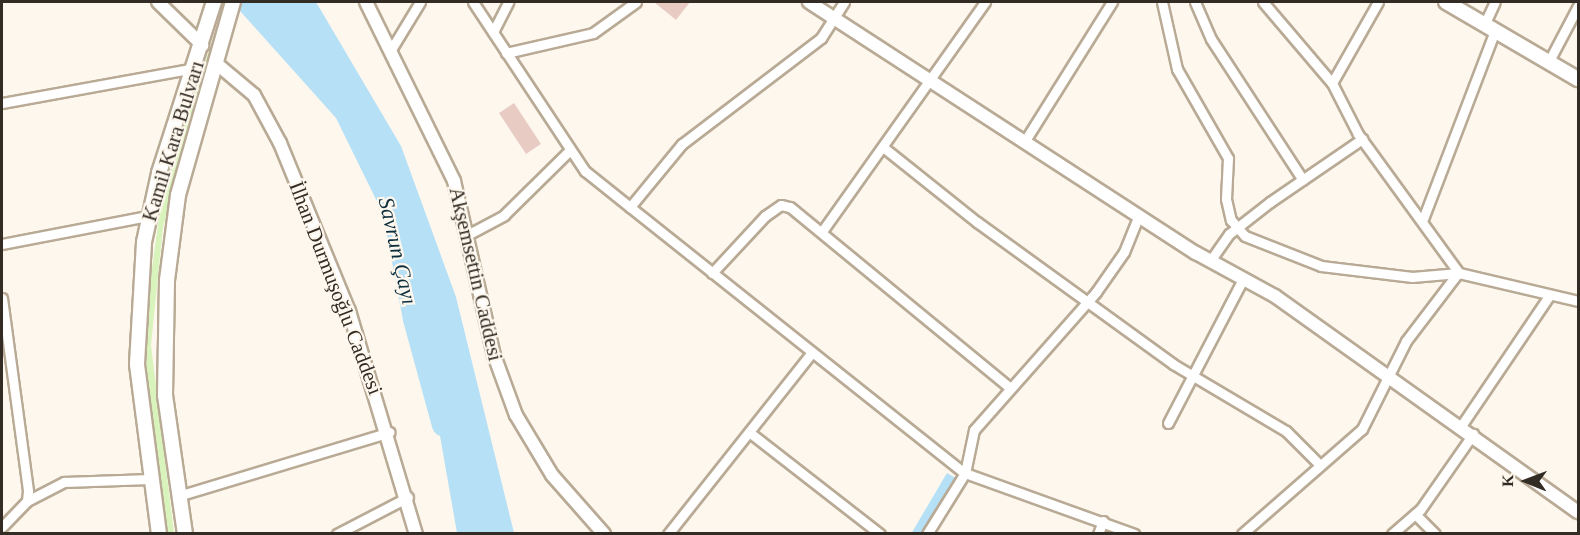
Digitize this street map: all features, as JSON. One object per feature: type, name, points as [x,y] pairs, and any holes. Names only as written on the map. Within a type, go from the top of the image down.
[{"type":"main road","name":"Kamil Kara Bulvarı","points":[[159,534],[150,479],[137,343],[148,216],[214,2]]},
{"type":"main road","name":"Kamil Kara Bulvarı","points":[[185,534],[165,395],[166,280],[178,195],[234,2]]},
{"type":"main road","points":[[1446,2],[1578,79]]},
{"type":"street","points":[[158,2],[204,40]]},
{"type":"street","name":"Akşemsettin Caddesi","points":[[366,2],[392,48],[445,158],[469,234],[494,355],[516,416],[552,475],[604,534]]},
{"type":"street","points":[[392,48],[420,2]]},
{"type":"street","points":[[473,2],[585,171],[965,472],[1134,534]]},
{"type":"street","points":[[493,32],[508,2]]},
{"type":"street","points":[[506,53],[593,33],[636,2]]},
{"type":"street","points":[[809,2],[832,19],[1026,139],[1210,261],[1243,279],[1473,434],[1578,512]]},
{"type":"street","points":[[630,207],[682,144],[791,64],[821,38],[844,2]]},
{"type":"street","points":[[823,230],[933,81],[985,2]]},
{"type":"street","points":[[1026,139],[1112,2]]},
{"type":"street","points":[[1162,2],[1177,69],[1228,158],[1226,199],[1237,229],[1275,251],[1321,266],[1412,277],[1459,273],[1578,301]]},
{"type":"street","points":[[1195,2],[1211,39],[1303,180]]},
{"type":"street","points":[[1263,2],[1332,83],[1362,140],[1423,219],[1459,273]]},
{"type":"street","points":[[1332,83],[1378,2]]},
{"type":"street","points":[[1423,219],[1490,27],[1495,2]]},
{"type":"street","points":[[1549,61],[1578,6]]},
{"type":"street","name":"İlhan Durmuşoğlu Caddesi","points":[[219,57],[254,95],[280,143],[350,311],[390,432],[416,534]]},
{"type":"street","points":[[2,103],[194,68]]},
{"type":"street","points":[[1210,261],[1237,229],[1362,140]]},
{"type":"street","points":[[883,147],[1088,302],[1191,376],[1256,410],[1318,463]]},
{"type":"street","points":[[469,234],[504,215],[570,150]]},
{"type":"street","points":[[712,273],[781,205],[823,230],[1010,388]]},
{"type":"street","points":[[927,534],[965,472],[974,430],[1088,302],[1124,252],[1140,215]]},
{"type":"street","points":[[2,244],[148,216]]},
{"type":"street","points":[[1242,534],[1318,463],[1371,418],[1387,375],[1448,280],[1459,273]]},
{"type":"street","points":[[1168,423],[1243,279]]},
{"type":"street","points":[[1461,426],[1549,296]]},
{"type":"street","points":[[2,298],[12,357],[27,501]]},
{"type":"street","points":[[668,534],[812,352]]},
{"type":"street","points":[[2,360],[12,357]]},
{"type":"street","points":[[178,496],[390,432]]},
{"type":"street","points":[[749,432],[880,534]]},
{"type":"street","points":[[1392,534],[1415,514],[1473,434]]},
{"type":"street","points":[[2,527],[27,501],[64,482],[150,479]]},
{"type":"street","points":[[337,534],[408,497]]},
{"type":"street","points":[[1415,514],[1435,534]]},
{"type":"street","points":[[1098,534],[1103,521]]},
{"type":"green space","points":[[220,20],[218,36],[202,86],[197,84]]},
{"type":"green space","points":[[195,88],[200,90],[163,227],[151,345],[174,533],[167,534],[146,379],[147,305],[162,195]]},
{"type":"water","points":[[232,2],[316,2],[401,146],[456,297],[514,533],[457,533],[423,339],[390,228],[336,118]]},
{"type":"water","points":[[947,473],[957,479],[922,533],[911,534]]},
{"type":"building","points":[[654,2],[690,2],[676,20]]},
{"type":"building","points":[[514,103],[541,144],[526,154],[499,113]]},
{"type":"waterway","name":"Savrun Çayı","points":[[397,234],[413,319],[442,425]]}]
